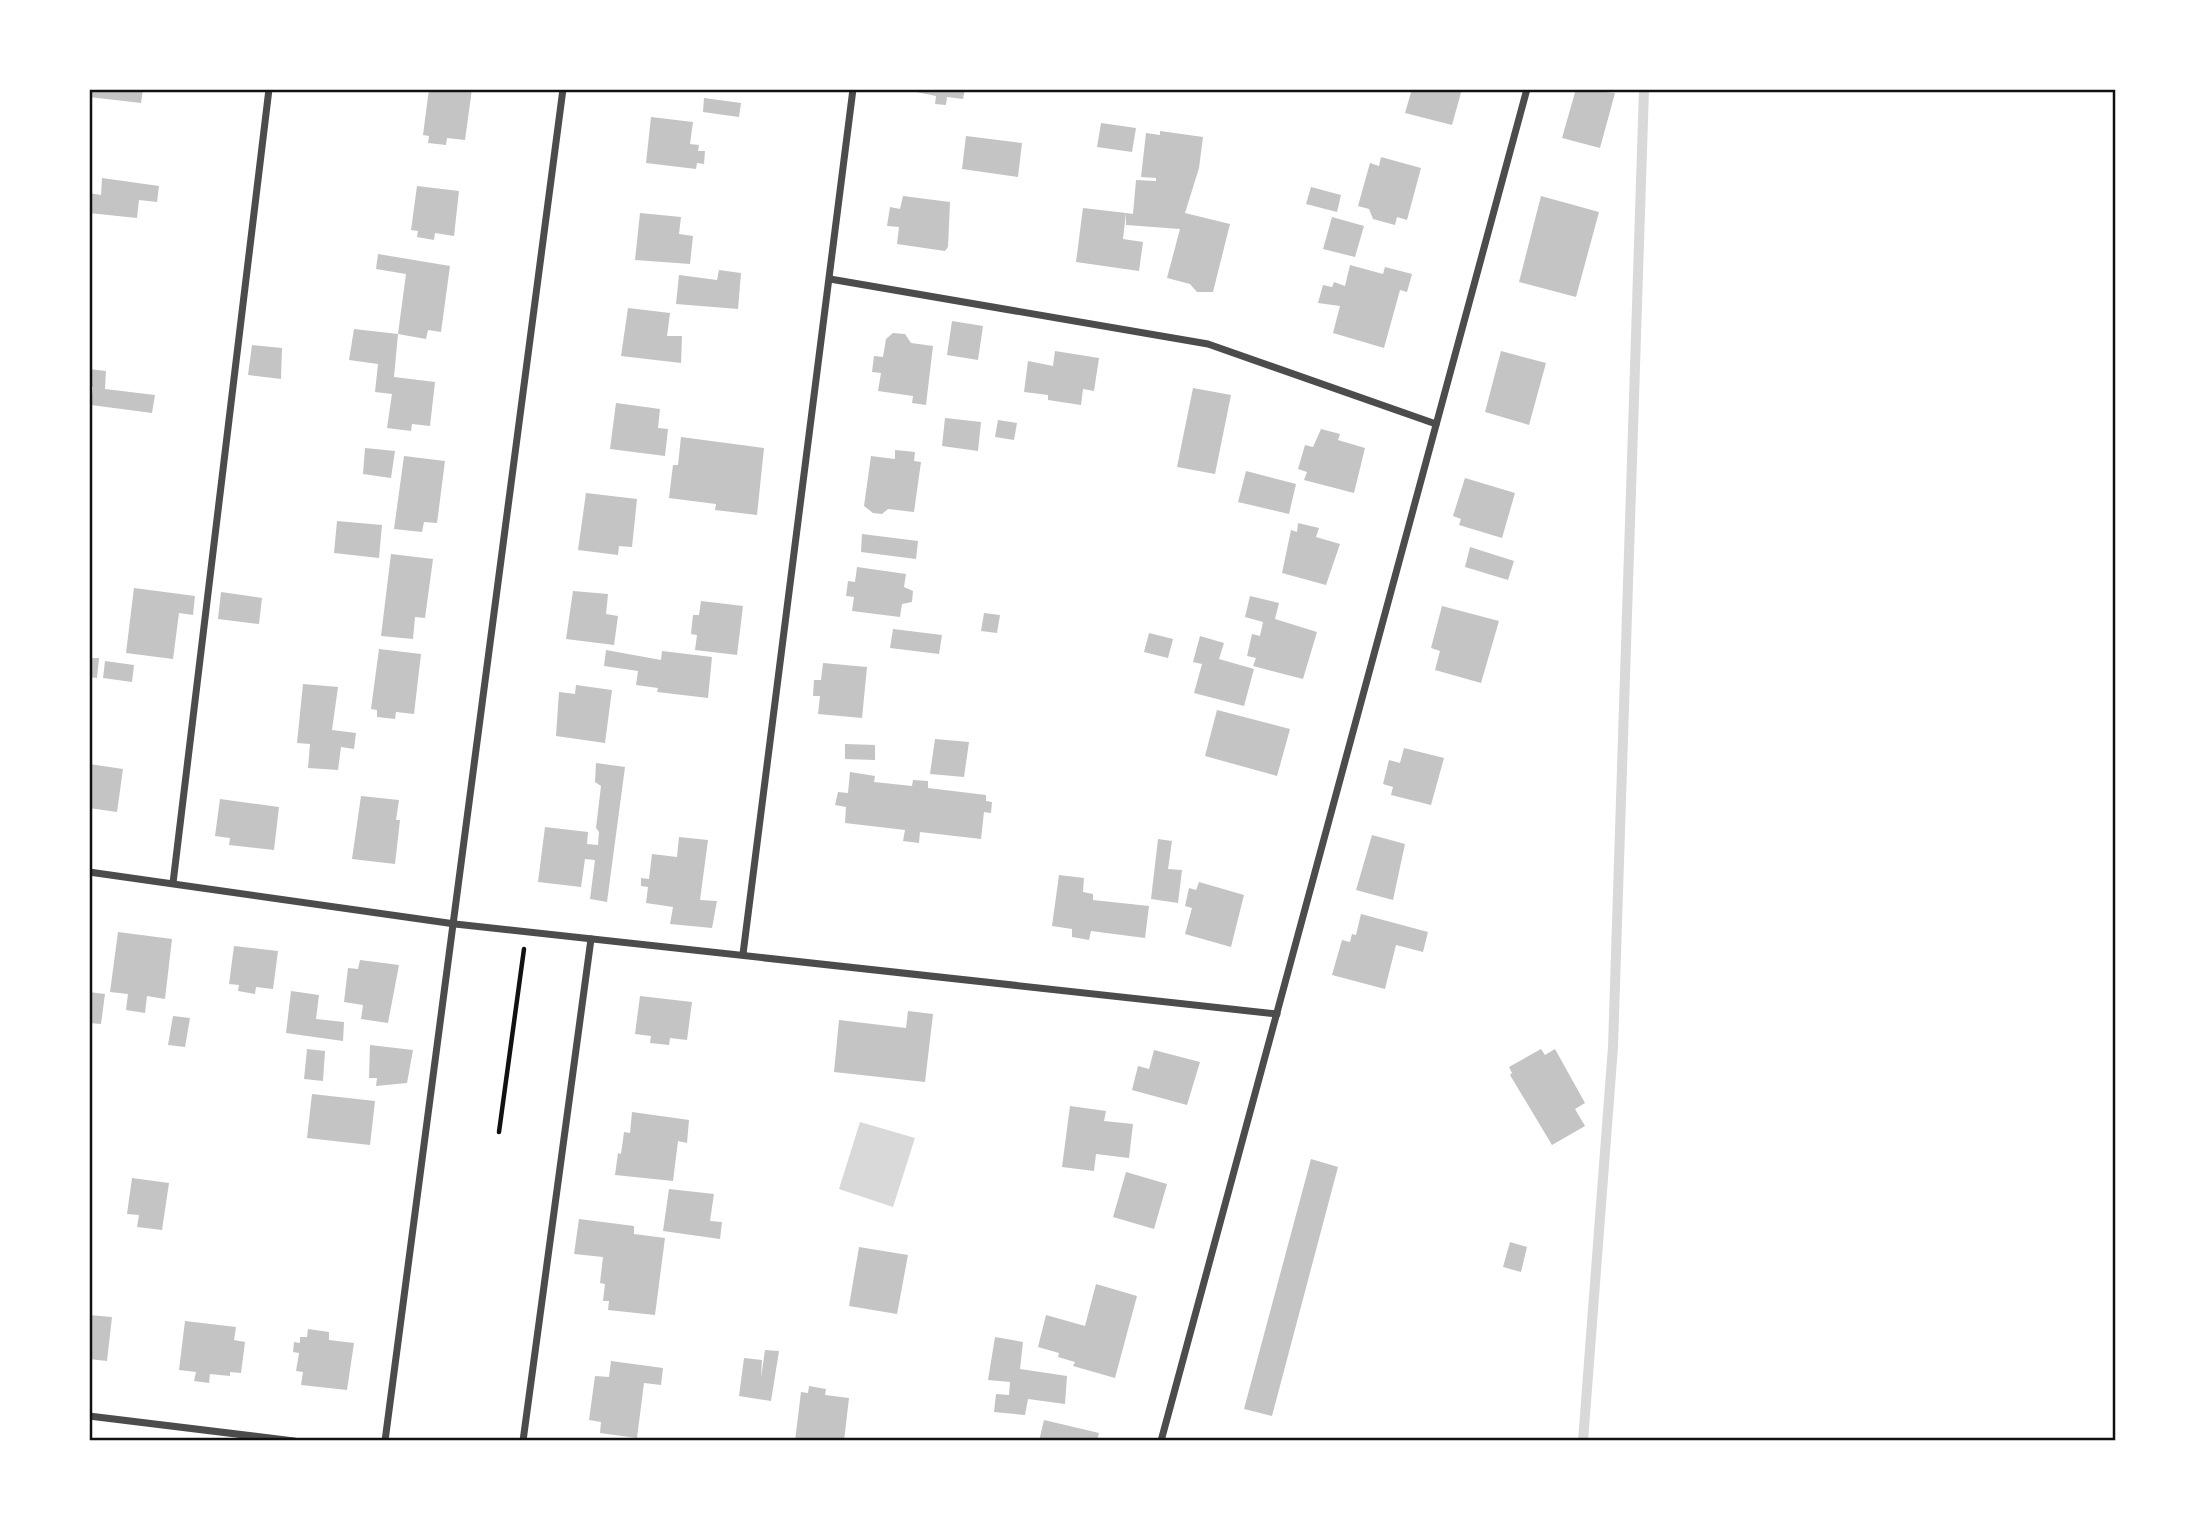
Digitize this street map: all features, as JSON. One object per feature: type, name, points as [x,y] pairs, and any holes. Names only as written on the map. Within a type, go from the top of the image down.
[{"type":"street","points":[[173,883],[269,89]]},
{"type":"street","points":[[385,1441],[563,89]]},
{"type":"street","points":[[743,954],[853,89]]},
{"type":"street","points":[[1161,1441],[1527,89]]},
{"type":"street","points":[[830,279],[1208,344],[1436,424]]},
{"type":"street","points":[[89,872],[455,925],[743,954],[1278,1014]]},
{"type":"street","points":[[523,1441],[591,939]]},
{"type":"street","points":[[89,1416],[294,1441]]},
{"type":"path","points":[[499,1132],[526,932]]},
{"type":"shaded area","points":[[860,1122],[915,1138],[893,1207],[839,1189]]},
{"type":"building","points":[[89,89],[143,89],[141,103],[89,97]]},
{"type":"building","points":[[429,89],[472,89],[465,140],[447,138],[446,145],[428,143],[429,136],[423,135]]},
{"type":"building","points":[[916,89],[965,89],[963,99],[947,97],[946,105],[935,104],[936,96],[916,92]]},
{"type":"building","points":[[1412,89],[1462,89],[1452,125],[1405,113]]},
{"type":"building","points":[[1576,89],[1615,93],[1600,148],[1562,138]]},
{"type":"building","points":[[704,98],[741,103],[739,117],[703,112]]},
{"type":"building","points":[[651,117],[693,122],[690,144],[699,145],[698,151],[705,151],[704,164],[697,163],[696,169],[646,163]]},
{"type":"building","points":[[1101,123],[1136,128],[1132,152],[1097,147]]},
{"type":"building","points":[[1160,131],[1203,137],[1199,168],[1185,213],[1230,224],[1213,292],[1197,292],[1190,284],[1167,278],[1180,229],[1126,225],[1126,213],[1133,214],[1136,180],[1156,181],[1156,178],[1141,177],[1146,133],[1160,135]]},
{"type":"building","points":[[966,136],[1022,143],[1018,177],[962,169]]},
{"type":"building","points":[[1381,157],[1421,168],[1407,220],[1397,217],[1395,225],[1373,219],[1369,209],[1358,206],[1370,163],[1379,166]]},
{"type":"building","points":[[102,178],[159,186],[157,202],[139,200],[137,218],[89,213],[89,193],[101,195]]},
{"type":"building","points":[[417,186],[459,191],[454,236],[435,233],[434,240],[417,237],[418,231],[411,230]]},
{"type":"building","points":[[1311,187],[1341,195],[1337,212],[1306,204]]},
{"type":"building","points":[[903,196],[950,202],[948,247],[945,251],[897,244],[899,227],[887,226],[890,207],[900,209]]},
{"type":"building","points":[[1541,196],[1599,212],[1576,297],[1519,282]]},
{"type":"building","points":[[1083,208],[1126,213],[1123,239],[1143,242],[1139,271],[1076,262]]},
{"type":"building","points":[[640,213],[681,217],[679,234],[693,236],[690,264],[635,260]]},
{"type":"building","points":[[1332,217],[1364,226],[1355,257],[1323,249]]},
{"type":"building","points":[[378,254],[450,266],[441,332],[428,330],[426,339],[398,334],[406,274],[376,269]]},
{"type":"building","points":[[1350,265],[1383,274],[1385,267],[1412,274],[1407,292],[1400,290],[1384,348],[1333,333],[1340,306],[1318,303],[1323,285],[1332,287],[1334,282],[1345,286]]},
{"type":"building","points":[[719,270],[741,273],[738,309],[676,304],[679,275],[717,280]]},
{"type":"building","points":[[628,308],[670,313],[667,336],[682,336],[681,363],[621,356]]},
{"type":"building","points":[[952,321],[983,326],[978,360],[947,355]]},
{"type":"building","points":[[354,329],[398,334],[394,377],[435,382],[430,426],[412,424],[411,431],[387,428],[392,394],[375,392],[378,364],[349,360]]},
{"type":"building","points":[[893,333],[905,334],[911,343],[933,346],[926,405],[912,403],[913,396],[878,391],[881,373],[872,372],[874,356],[883,357],[886,339]]},
{"type":"building","points":[[252,345],[282,348],[281,379],[248,375]]},
{"type":"building","points":[[1055,351],[1099,358],[1094,391],[1083,389],[1081,405],[1048,400],[1048,395],[1024,392],[1028,361],[1053,366]]},
{"type":"building","points":[[1501,351],[1546,363],[1529,425],[1485,412]]},
{"type":"building","points":[[89,369],[106,371],[105,389],[155,395],[152,413],[91,405],[93,387],[89,387]]},
{"type":"building","points":[[1193,388],[1231,395],[1215,474],[1177,467]]},
{"type":"building","points":[[616,403],[660,409],[658,428],[668,429],[665,456],[610,449]]},
{"type":"building","points":[[945,418],[981,422],[978,451],[942,446]]},
{"type":"building","points":[[998,420],[1017,423],[1014,440],[995,437]]},
{"type":"building","points":[[1321,429],[1340,434],[1338,440],[1365,448],[1354,493],[1304,480],[1307,472],[1298,469],[1305,445],[1313,447]]},
{"type":"building","points":[[681,437],[764,448],[757,515],[715,510],[716,504],[669,498],[673,465],[678,465]]},
{"type":"building","points":[[365,448],[395,451],[391,478],[363,474]]},
{"type":"building","points":[[895,450],[915,452],[914,461],[921,462],[914,512],[888,509],[882,514],[873,513],[864,506],[871,456],[895,459]]},
{"type":"building","points":[[404,456],[445,461],[437,523],[424,522],[422,532],[394,529]]},
{"type":"building","points":[[1246,471],[1296,484],[1289,514],[1238,502]]},
{"type":"building","points":[[1465,478],[1515,493],[1502,538],[1459,525],[1461,519],[1453,516]]},
{"type":"building","points":[[586,493],[637,499],[632,547],[619,546],[618,555],[578,550]]},
{"type":"building","points":[[337,521],[382,525],[379,558],[334,553]]},
{"type":"building","points":[[1298,523],[1319,528],[1316,537],[1340,544],[1326,585],[1282,573],[1291,530],[1297,532]]},
{"type":"building","points":[[862,534],[918,541],[916,559],[861,552]]},
{"type":"building","points":[[1470,547],[1514,561],[1508,580],[1465,567]]},
{"type":"building","points":[[391,554],[433,559],[425,618],[415,617],[413,639],[381,636]]},
{"type":"building","points":[[857,567],[906,574],[904,587],[913,591],[912,602],[902,604],[900,617],[852,611],[854,597],[846,596],[848,581],[855,582]]},
{"type":"building","points":[[134,588],[195,596],[193,615],[179,613],[173,659],[126,653]]},
{"type":"building","points":[[573,591],[608,594],[606,614],[618,616],[614,645],[566,639]]},
{"type":"building","points":[[221,592],[262,598],[259,624],[218,619]]},
{"type":"building","points":[[1250,596],[1279,603],[1275,619],[1317,632],[1303,679],[1253,666],[1256,658],[1247,656],[1252,634],[1260,636],[1263,622],[1245,617]]},
{"type":"building","points":[[701,601],[743,606],[737,655],[695,650],[697,635],[691,634],[693,615],[699,615]]},
{"type":"building","points":[[1442,606],[1499,621],[1481,683],[1435,670],[1440,651],[1431,648]]},
{"type":"building","points":[[984,613],[1000,615],[997,633],[981,631]]},
{"type":"building","points":[[893,629],[942,635],[939,654],[890,648]]},
{"type":"building","points":[[1149,633],[1173,639],[1168,658],[1144,652]]},
{"type":"building","points":[[1200,636],[1224,643],[1219,659],[1254,669],[1244,706],[1194,693],[1202,664],[1193,662]]},
{"type":"building","points":[[379,649],[421,654],[414,714],[396,712],[395,719],[377,717],[377,710],[371,709]]},
{"type":"building","points":[[606,650],[661,660],[662,651],[712,657],[708,698],[657,692],[658,688],[636,685],[638,671],[604,666]]},
{"type":"building","points":[[89,658],[99,658],[97,678],[89,677]]},
{"type":"building","points":[[105,661],[134,665],[132,682],[103,678]]},
{"type":"building","points":[[823,663],[867,667],[862,718],[818,714],[820,696],[813,696],[814,680],[821,680]]},
{"type":"building","points":[[303,684],[338,687],[332,730],[356,733],[354,749],[341,747],[338,770],[308,768],[310,744],[297,743]]},
{"type":"building","points":[[576,685],[612,690],[605,743],[556,736],[559,692],[575,694]]},
{"type":"building","points":[[1217,710],[1290,729],[1277,776],[1205,756]]},
{"type":"building","points":[[935,739],[969,742],[964,777],[930,774]]},
{"type":"building","points":[[845,744],[875,745],[875,760],[845,759]]},
{"type":"building","points":[[1404,748],[1444,758],[1431,805],[1391,795],[1393,787],[1383,784],[1389,760],[1400,763]]},
{"type":"building","points":[[596,763],[625,767],[607,902],[590,899],[595,860],[585,859],[581,887],[538,882],[545,827],[588,832],[587,844],[598,845],[599,832],[596,828],[601,786],[595,782]]},
{"type":"building","points":[[89,764],[123,769],[117,812],[89,808]]},
{"type":"building","points":[[850,772],[875,776],[874,782],[912,786],[913,780],[928,781],[928,788],[986,795],[986,801],[992,802],[991,813],[984,812],[981,839],[920,832],[919,843],[903,841],[905,830],[845,823],[846,807],[835,805],[838,792],[848,793]]},
{"type":"building","points":[[361,796],[399,800],[396,820],[400,820],[395,864],[352,859]]},
{"type":"building","points":[[220,799],[279,807],[274,850],[229,845],[230,838],[215,836]]},
{"type":"building","points":[[1372,835],[1405,844],[1393,900],[1356,890]]},
{"type":"building","points":[[679,837],[708,840],[700,900],[717,901],[712,928],[670,924],[673,907],[646,903],[648,887],[641,886],[641,878],[649,879],[652,854],[677,857]]},
{"type":"building","points":[[1158,839],[1172,841],[1168,869],[1182,870],[1178,903],[1151,899]]},
{"type":"building","points":[[1059,875],[1084,878],[1083,892],[1093,894],[1093,900],[1149,906],[1145,938],[1091,931],[1089,940],[1072,937],[1072,929],[1052,926]]},
{"type":"building","points":[[1199,882],[1244,895],[1231,947],[1185,934],[1192,908],[1185,906],[1189,888],[1196,890]]},
{"type":"building","points":[[1361,914],[1428,932],[1423,952],[1396,945],[1385,989],[1332,975],[1342,940],[1350,942],[1352,934],[1356,935]]},
{"type":"building","points":[[118,932],[172,939],[165,999],[147,996],[145,1013],[126,1010],[128,994],[110,992]]},
{"type":"building","points":[[234,946],[278,951],[273,989],[256,987],[255,994],[238,991],[239,985],[229,984]]},
{"type":"building","points":[[360,960],[399,965],[388,1023],[361,1019],[363,1005],[344,1002],[348,968],[358,969]]},
{"type":"building","points":[[291,991],[319,995],[316,1019],[344,1022],[343,1041],[286,1033]]},
{"type":"building","points":[[89,992],[105,994],[101,1024],[89,1023]]},
{"type":"building","points":[[640,996],[692,1002],[687,1040],[670,1038],[669,1045],[650,1043],[651,1036],[635,1034]]},
{"type":"building","points":[[908,1011],[933,1014],[925,1082],[834,1072],[839,1020],[906,1028]]},
{"type":"building","points":[[173,1016],[190,1018],[185,1047],[168,1045]]},
{"type":"building","points":[[370,1045],[413,1050],[407,1083],[376,1086],[377,1078],[369,1078]]},
{"type":"building","points":[[307,1049],[325,1051],[323,1081],[304,1079]]},
{"type":"building","points":[[1541,1049],[1545,1055],[1555,1049],[1585,1103],[1575,1109],[1585,1126],[1552,1145],[1510,1075],[1512,1073],[1509,1067]]},
{"type":"building","points":[[1154,1050],[1200,1062],[1187,1105],[1132,1090],[1138,1066],[1149,1069]]},
{"type":"building","points":[[312,1094],[375,1101],[370,1145],[307,1138]]},
{"type":"building","points":[[1070,1106],[1106,1111],[1104,1121],[1133,1124],[1129,1158],[1096,1154],[1094,1171],[1062,1167]]},
{"type":"building","points":[[632,1112],[689,1120],[687,1143],[678,1141],[673,1181],[615,1175],[624,1132],[630,1133]]},
{"type":"building","points":[[1311,1159],[1338,1167],[1272,1416],[1244,1409]]},
{"type":"building","points":[[1126,1172],[1167,1184],[1154,1229],[1113,1217]]},
{"type":"building","points":[[132,1178],[169,1183],[162,1230],[137,1227],[139,1215],[127,1214]]},
{"type":"building","points":[[669,1189],[714,1194],[710,1221],[722,1222],[720,1239],[663,1231]]},
{"type":"building","points":[[579,1219],[634,1226],[634,1234],[665,1238],[655,1315],[608,1310],[609,1301],[603,1301],[605,1284],[600,1283],[603,1257],[574,1254]]},
{"type":"building","points":[[1510,1242],[1527,1247],[1521,1272],[1503,1267]]},
{"type":"building","points":[[859,1247],[908,1255],[897,1314],[849,1306]]},
{"type":"building","points":[[1096,1284],[1137,1296],[1115,1378],[1073,1366],[1075,1362],[1058,1357],[1059,1353],[1038,1347],[1046,1315],[1085,1326]]},
{"type":"building","points":[[89,1315],[112,1317],[107,1361],[89,1359]]},
{"type":"building","points":[[185,1321],[236,1327],[234,1340],[245,1342],[241,1373],[230,1372],[230,1376],[210,1374],[209,1383],[194,1381],[196,1372],[179,1370]]},
{"type":"building","points":[[308,1329],[329,1332],[329,1340],[354,1343],[347,1390],[301,1385],[303,1372],[296,1371],[299,1353],[293,1352],[294,1342],[300,1343],[300,1337],[307,1337]]},
{"type":"building","points":[[995,1337],[1023,1342],[1020,1369],[1067,1376],[1065,1404],[1028,1399],[1025,1415],[994,1412],[996,1394],[1009,1395],[1010,1382],[988,1380]]},
{"type":"building","points":[[765,1350],[779,1351],[771,1401],[739,1396],[744,1358],[762,1360],[761,1378]]},
{"type":"building","points":[[611,1361],[663,1368],[661,1385],[644,1383],[637,1438],[600,1433],[601,1422],[589,1420],[595,1376],[609,1377]]},
{"type":"building","points":[[809,1386],[826,1389],[825,1395],[849,1398],[844,1441],[795,1441],[801,1392],[808,1393]]},
{"type":"building","points":[[1044,1420],[1099,1433],[1097,1441],[1039,1441]]},
{"type":"waterway","points":[[1583,1441],[1613,1047],[1644,89]]}]
